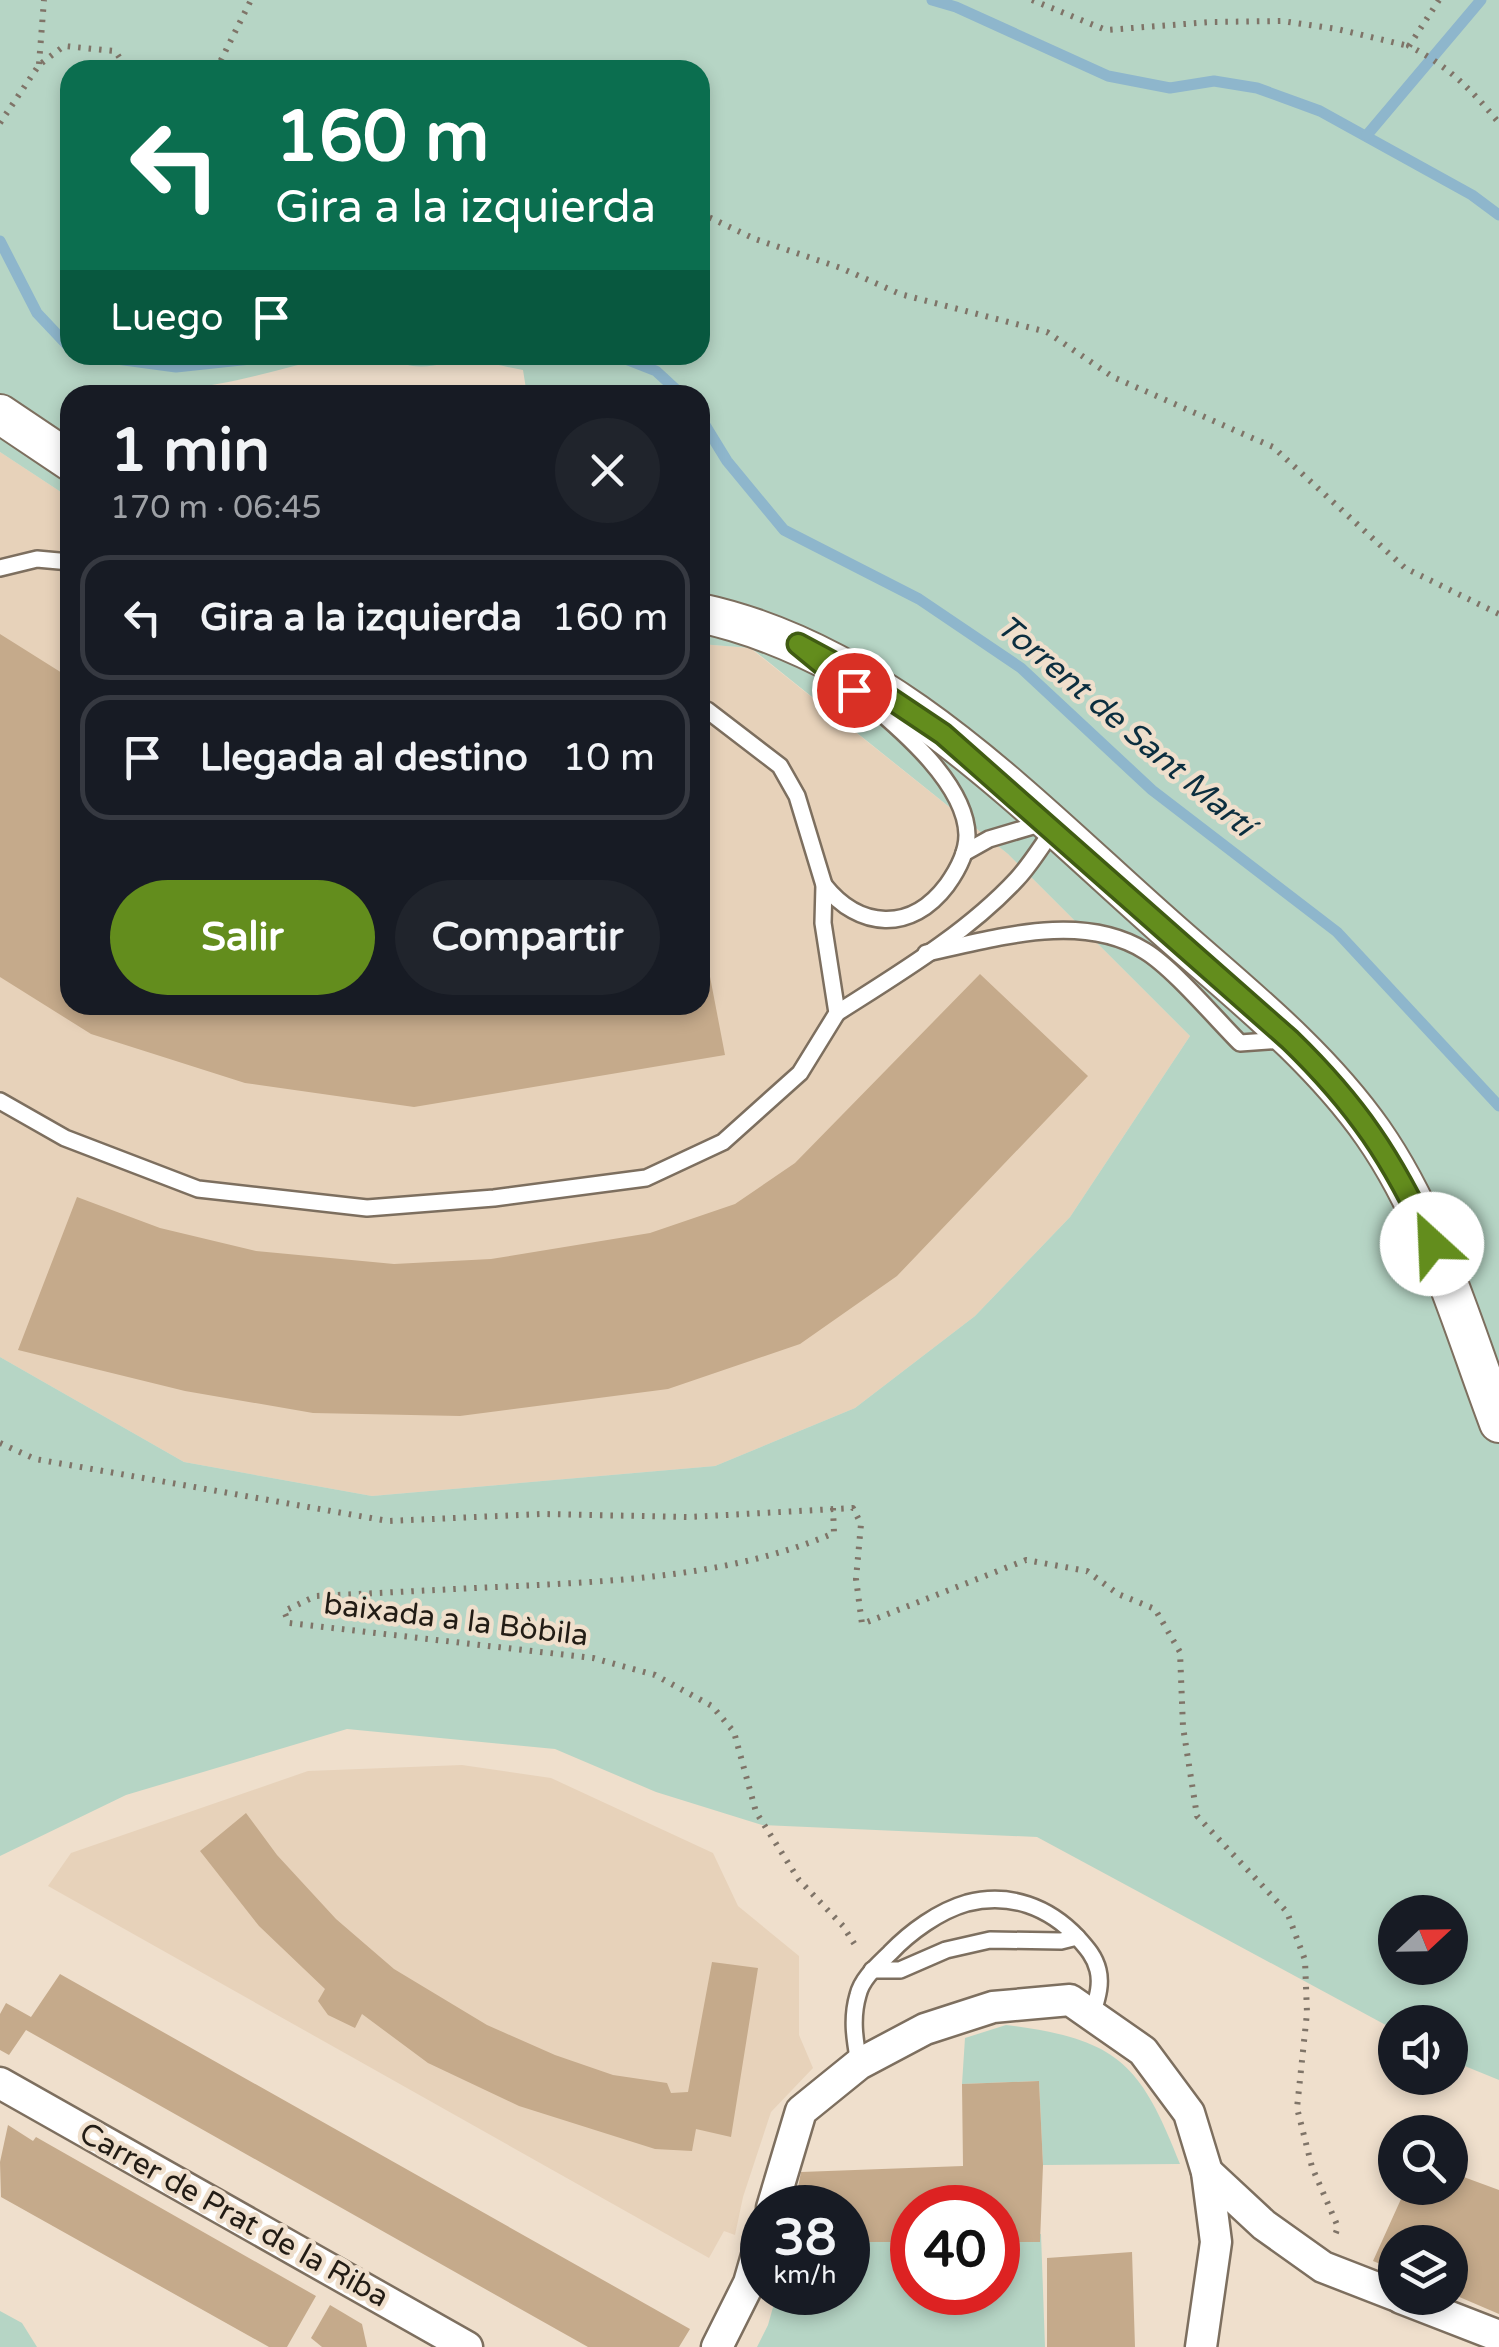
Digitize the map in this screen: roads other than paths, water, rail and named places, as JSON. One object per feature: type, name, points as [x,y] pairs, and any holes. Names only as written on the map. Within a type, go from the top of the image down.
[{"type":"street","points":[[0,414],[60,454]]},
{"type":"street","points":[[710,614],[798,644],[852,673],[943,734],[1050,825],[1338,1086],[1402,1178],[1432,1244],[1499,1423]]},
{"type":"street","points":[[779,2185],[801,2111],[859,2064],[925,2030],[993,2007],[1070,2000],[1144,2052],[1189,2112],[1207,2172],[1216,2242],[1201,2347]]},
{"type":"street","name":"Carrer de Prat de la Riba","points":[[0,2083],[415,2334],[467,2347]]},
{"type":"street","points":[[1207,2172],[1264,2225],[1324,2267],[1378,2288]]},
{"type":"street","points":[[717,2347],[740,2300]]},
{"type":"street","points":[[1446,2315],[1499,2336]]},
{"type":"lane","points":[[0,568],[37,558],[60,561]]},
{"type":"lane","points":[[798,644],[881,712],[934,765],[960,808],[967,835],[956,872],[939,895],[920,910],[891,921],[861,918],[839,904],[824,885]]},
{"type":"lane","points":[[710,712],[780,766],[797,796],[824,885],[823,923],[837,1014]]},
{"type":"lane","points":[[964,853],[988,839],[1050,825]]},
{"type":"lane","points":[[0,1101],[65,1138],[198,1190],[368,1208],[494,1198],[646,1178],[724,1142],[800,1073],[837,1014],[970,920],[1018,878],[1050,825]]},
{"type":"lane","points":[[926,953],[1038,931],[1111,935],[1148,952],[1240,1043],[1290,1040]]},
{"type":"lane","points":[[859,2064],[853,2028],[858,1992],[872,1970],[901,1942],[942,1913],[969,1902],[1025,1902],[1054,1915],[1092,1954],[1100,1989],[1092,2016]]},
{"type":"lane","points":[[872,1970],[900,1970],[946,1950],[990,1940],[1060,1941],[1077,1937]]},
{"type":"waterway","points":[[932,0],[956,7],[1108,76],[1170,88],[1214,81],[1257,88],[1320,111],[1472,195],[1499,215]]},
{"type":"waterway","points":[[1367,135],[1481,0]]},
{"type":"waterway","name":"Torrent de Sant Martí","points":[[0,241],[37,313],[60,337]]},
{"type":"waterway","name":"Torrent de Sant Martí","points":[[161,365],[194,365]]},
{"type":"waterway","name":"Torrent de Sant Martí","points":[[641,365],[656,371],[671,385]]},
{"type":"waterway","name":"Torrent de Sant Martí","points":[[710,433],[727,461],[784,530],[919,599],[1021,668],[1152,790],[1337,932],[1499,1106]]}]
